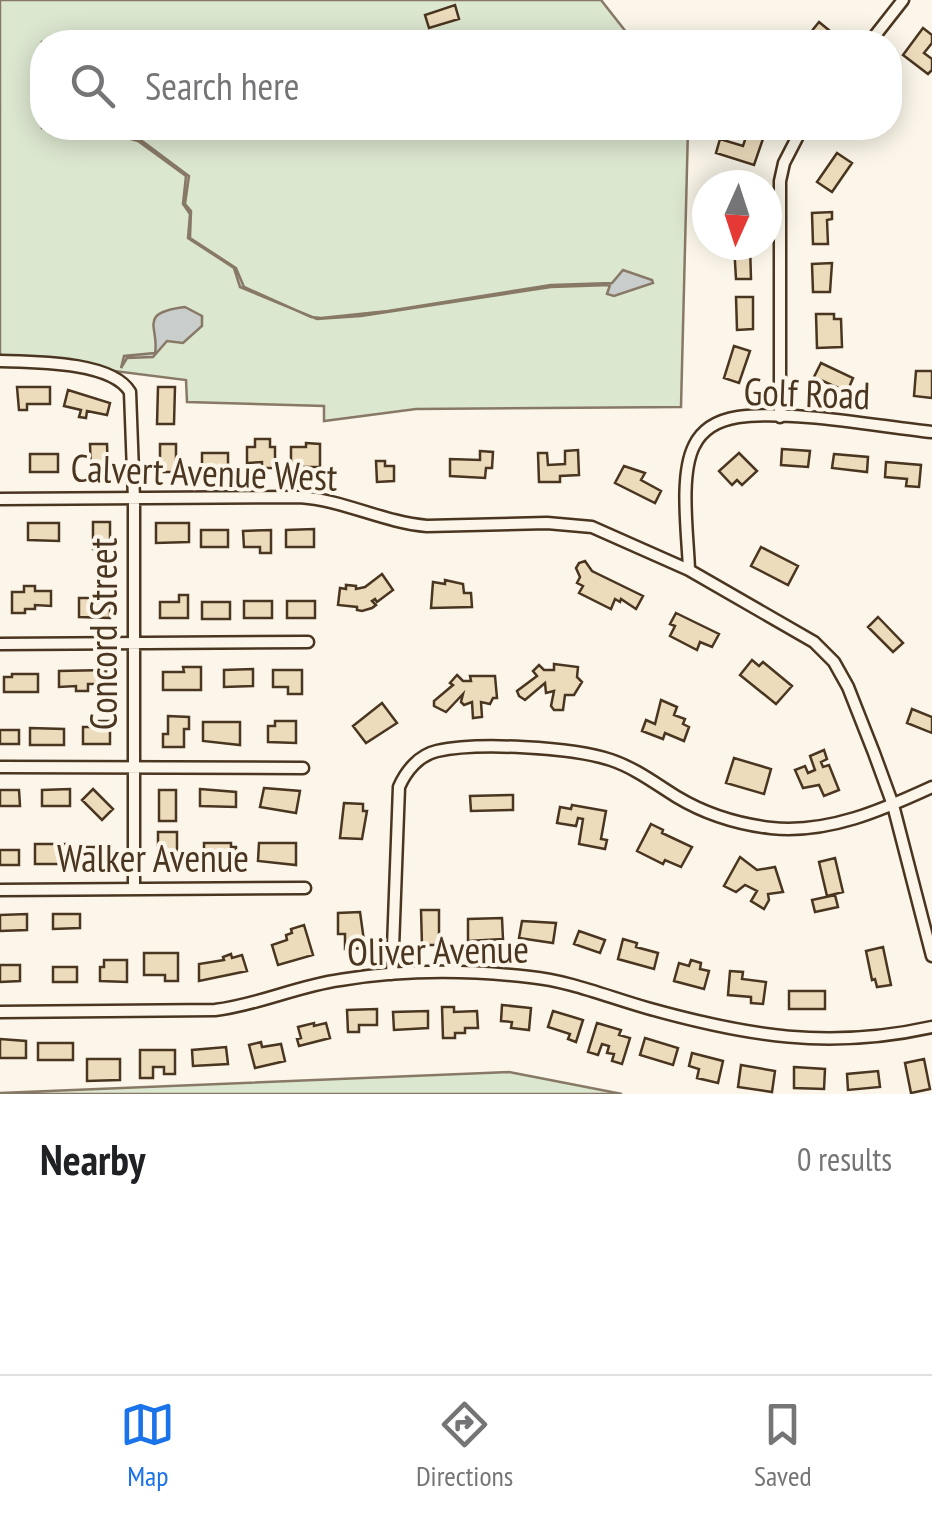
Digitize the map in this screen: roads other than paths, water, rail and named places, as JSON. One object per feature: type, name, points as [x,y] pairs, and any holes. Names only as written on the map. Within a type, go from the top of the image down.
[{"type":"street","points":[[879,30],[903,0]]},
{"type":"street","points":[[780,417],[780,181],[796,140]]},
{"type":"street","name":"Concord Street","points":[[0,361],[61,364],[113,376],[128,387],[131,398],[134,889]]},
{"type":"street","name":"Golf Road","points":[[689,570],[688,468],[702,432],[717,423],[736,417],[780,417],[932,432]]},
{"type":"street","name":"Calvert Avenue West","points":[[0,498],[321,498],[405,524],[580,524],[689,570],[814,642],[834,662],[848,687],[893,805],[932,956]]},
{"type":"street","points":[[0,644],[308,642]]},
{"type":"street","points":[[392,974],[399,787],[412,767],[435,752],[494,748],[584,752],[615,761],[717,818],[772,828],[849,821],[932,787]]},
{"type":"street","points":[[0,768],[303,768]]},
{"type":"street","name":"Walker Avenue","points":[[0,890],[305,888]]},
{"type":"street","name":"Oliver Avenue","points":[[0,1012],[215,1010],[341,980],[392,974],[506,975],[555,980],[723,1027],[810,1040],[894,1036],[932,1028]]}]
